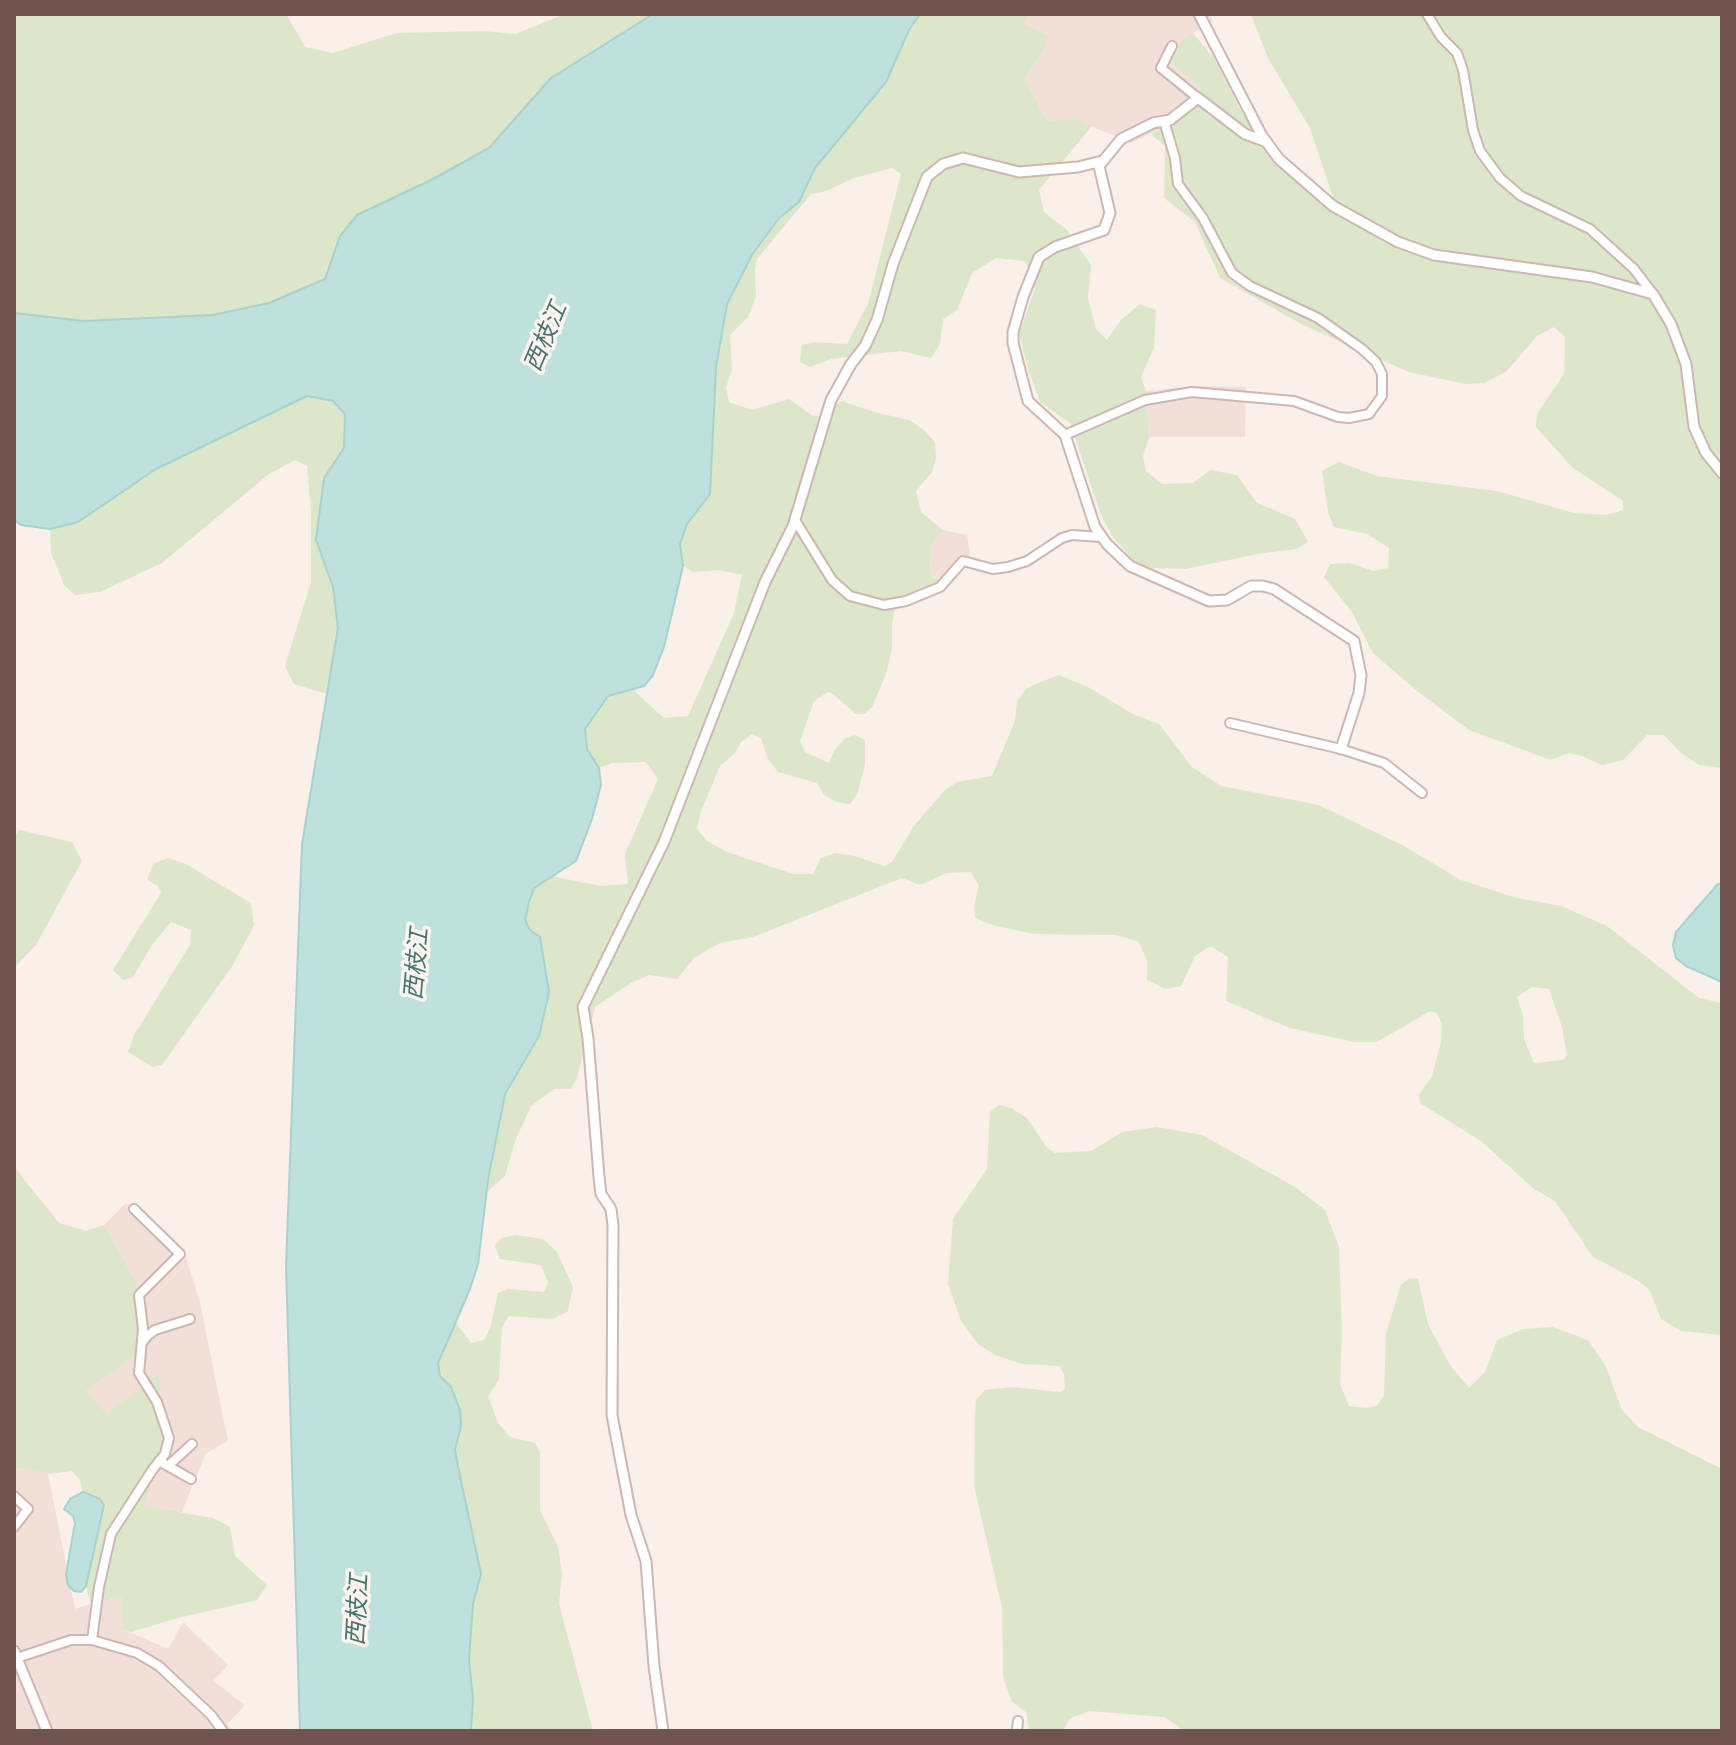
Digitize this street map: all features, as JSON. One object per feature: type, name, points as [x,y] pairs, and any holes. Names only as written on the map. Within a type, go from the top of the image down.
[{"type":"street","points":[[1199,14],[1267,142],[1279,159],[1333,206],[1398,242],[1434,255],[1592,277],[1653,294]]},
{"type":"street","points":[[1427,14],[1441,37],[1457,53],[1480,151],[1500,178],[1521,196],[1590,229],[1634,269],[1653,294],[1671,324],[1686,364],[1694,427],[1706,453],[1722,473]]},
{"type":"street","points":[[1172,46],[1161,68],[1245,134],[1267,142]]},
{"type":"street","points":[[1198,98],[1170,120],[1153,123],[1121,139],[1102,161],[1100,176],[1110,213],[1104,230],[1055,247],[1039,257],[1023,297],[1013,343],[1028,401],[1065,435],[1095,527],[1130,566],[1209,601],[1227,600],[1251,586],[1274,589],[1354,641],[1361,675],[1359,693],[1341,749]]},
{"type":"street","points":[[1065,435],[1145,400],[1192,392],[1294,401],[1349,418],[1369,414],[1382,396],[1382,374],[1376,362],[1362,349],[1318,318],[1250,286],[1232,273],[1203,218],[1178,184],[1175,158],[1164,121]]},
{"type":"street","points":[[663,1731],[654,1666],[646,1561],[631,1515],[612,1415],[613,1225],[611,1209],[601,1194],[583,1007],[664,842],[765,582],[782,554],[795,520],[831,400],[865,346],[877,320],[893,264],[927,177],[943,164],[963,158],[1019,172],[1078,167],[1102,161]]},
{"type":"street","points":[[795,520],[832,580],[850,596],[884,605],[906,601],[940,587],[963,561],[993,569],[1008,567],[1027,561],[1062,538],[1072,535],[1101,537]]},
{"type":"street","points":[[1230,723],[1341,749],[1384,763],[1422,793]]},
{"type":"street","points":[[134,1209],[180,1254],[139,1295],[142,1344],[139,1373],[157,1402],[169,1438],[163,1464]]},
{"type":"street","points":[[142,1344],[155,1330],[190,1319]]},
{"type":"street","points":[[92,1640],[99,1587],[111,1534],[163,1464],[192,1444]]},
{"type":"street","points":[[163,1464],[191,1479]]},
{"type":"street","points":[[14,1496],[28,1509],[14,1527]]},
{"type":"street","points":[[47,1731],[16,1655],[71,1640],[92,1640],[137,1653],[159,1666],[211,1715],[223,1731]]},
{"type":"shaded area","points":[[1028,14],[1209,14],[1213,21],[1181,41],[1202,90],[1182,119],[1131,143],[1075,119],[1047,121],[1025,79],[1046,46],[1024,24]]},
{"type":"shaded area","points":[[1195,386],[1246,387],[1245,437],[1149,437],[1146,391]]},
{"type":"shaded area","points":[[943,530],[967,535],[970,554],[952,582],[930,576],[931,546]]},
{"type":"shaded area","points":[[126,1203],[184,1250],[200,1303],[228,1441],[206,1453],[181,1514],[142,1506],[164,1443],[158,1374],[107,1414],[86,1391],[156,1340],[135,1280],[104,1225]]},
{"type":"shaded area","points":[[14,1467],[48,1474],[75,1609],[121,1595],[123,1629],[168,1649],[183,1622],[228,1665],[213,1681],[245,1705],[227,1724],[231,1731],[14,1731]]},
{"type":"green space","points":[[14,14],[286,14],[305,47],[333,53],[397,33],[483,31],[515,34],[565,14],[653,14],[551,78],[489,148],[340,236],[325,279],[269,303],[213,315],[84,321],[14,313]]},
{"type":"green space","points":[[920,14],[1028,14],[1024,24],[1048,36],[1046,46],[1025,79],[1047,121],[1075,119],[1092,126],[1039,190],[1044,212],[1066,229],[1091,265],[1088,299],[1096,329],[1107,340],[1121,320],[1140,304],[1156,310],[1154,347],[1141,377],[1146,391],[1149,437],[1143,456],[1146,471],[1162,484],[1193,483],[1210,470],[1237,475],[1257,503],[1295,519],[1308,542],[1296,549],[1186,569],[1152,568],[1134,561],[1112,536],[1100,512],[1070,423],[1040,402],[1029,372],[1019,334],[1035,289],[1025,261],[996,258],[972,273],[957,310],[943,319],[940,344],[931,358],[901,351],[831,359],[810,367],[800,362],[802,345],[813,342],[847,344],[868,304],[901,174],[892,168],[811,194],[757,259],[756,296],[748,317],[730,335],[732,370],[726,387],[729,402],[752,410],[789,399],[813,416],[820,416],[842,401],[909,420],[924,430],[935,442],[936,458],[932,472],[916,491],[921,512],[943,530],[931,546],[930,576],[942,580],[939,584],[896,598],[892,649],[886,674],[872,707],[864,714],[856,714],[828,692],[814,701],[800,741],[805,752],[829,763],[844,739],[855,735],[865,740],[865,765],[857,794],[850,804],[824,795],[817,783],[778,772],[768,759],[761,738],[752,734],[720,766],[697,829],[707,841],[727,852],[793,874],[813,874],[821,858],[835,853],[885,866],[892,862],[914,826],[944,791],[957,782],[992,776],[1015,721],[1017,701],[1027,688],[1058,675],[1159,724],[1192,767],[1221,786],[1319,805],[1404,846],[1461,880],[1517,898],[1561,906],[1607,926],[1699,998],[1722,1003],[1722,1335],[1681,1331],[1661,1319],[1650,1291],[1639,1281],[1593,1257],[1555,1201],[1534,1189],[1481,1141],[1420,1103],[1419,1095],[1432,1076],[1441,1042],[1442,1024],[1437,1013],[1430,1011],[1377,1042],[1354,1042],[1290,1028],[1226,1001],[1228,957],[1210,946],[1195,956],[1181,986],[1166,989],[1147,980],[1147,961],[1139,942],[1117,935],[1035,934],[975,918],[974,906],[979,886],[971,872],[946,873],[920,885],[902,878],[753,937],[720,943],[695,957],[677,979],[649,975],[631,983],[595,1007],[577,1078],[571,1089],[554,1089],[531,1106],[515,1141],[505,1176],[487,1192],[505,1094],[521,1066],[549,992],[540,937],[530,930],[525,920],[534,888],[551,876],[601,886],[628,884],[625,854],[658,779],[646,762],[612,763],[599,768],[587,749],[585,729],[608,696],[631,688],[664,718],[688,716],[734,613],[742,575],[719,570],[694,572],[683,566],[680,544],[687,524],[710,494],[716,367],[727,304],[752,255],[779,218],[799,202],[815,168],[886,82],[909,30]],"holes":[[[1532,987],[1549,989],[1562,1027],[1567,1055],[1563,1060],[1534,1063],[1524,1039],[1523,1016],[1517,997]]]},
{"type":"green space","points":[[1251,14],[1722,14],[1722,768],[1699,765],[1681,753],[1664,735],[1647,735],[1623,760],[1602,765],[1568,753],[1551,760],[1469,730],[1373,653],[1352,612],[1324,577],[1330,564],[1349,563],[1373,571],[1388,568],[1389,548],[1367,534],[1334,527],[1328,512],[1322,471],[1339,462],[1377,476],[1497,491],[1574,513],[1607,515],[1623,510],[1623,501],[1573,468],[1536,427],[1537,414],[1564,374],[1565,337],[1554,327],[1537,336],[1506,372],[1484,383],[1465,384],[1409,372],[1303,325],[1220,278],[1195,222],[1164,198],[1165,146],[1151,134],[1182,119],[1202,90],[1172,62],[1181,41],[1193,33],[1215,60],[1267,152],[1281,166],[1334,200],[1310,128],[1268,58]]},
{"type":"green space","points":[[307,396],[333,401],[345,414],[344,448],[324,478],[316,540],[333,587],[338,628],[327,694],[294,684],[285,666],[311,582],[311,510],[307,466],[295,460],[269,474],[162,563],[100,592],[75,595],[64,585],[51,553],[50,529],[78,522],[156,469]]},
{"type":"green space","points":[[19,830],[72,842],[82,861],[36,945],[14,968],[14,838]]},
{"type":"green space","points":[[168,858],[186,864],[251,903],[254,925],[233,965],[162,1065],[152,1067],[128,1052],[134,1035],[190,945],[191,930],[171,922],[152,945],[133,977],[123,980],[113,970],[161,893],[158,886],[147,880],[153,864]]},
{"type":"green space","points":[[999,1105],[1027,1118],[1047,1148],[1055,1153],[1091,1151],[1122,1132],[1157,1127],[1202,1135],[1295,1187],[1325,1210],[1339,1247],[1340,1384],[1349,1406],[1377,1406],[1384,1395],[1386,1333],[1401,1285],[1409,1278],[1418,1279],[1428,1324],[1450,1365],[1469,1388],[1485,1372],[1497,1340],[1523,1329],[1552,1327],[1588,1340],[1605,1365],[1622,1410],[1638,1427],[1722,1469],[1722,1731],[1181,1731],[1164,1717],[1089,1711],[1069,1719],[1063,1731],[1029,1731],[1026,1712],[1012,1702],[1003,1677],[1002,1608],[974,1485],[976,1400],[985,1390],[1012,1387],[1060,1392],[1065,1389],[1064,1375],[1060,1366],[1022,1364],[995,1355],[978,1344],[961,1321],[948,1284],[953,1219],[987,1169],[990,1112]]},
{"type":"green space","points":[[14,1167],[59,1223],[86,1231],[104,1225],[135,1280],[156,1340],[86,1391],[107,1414],[159,1373],[164,1443],[143,1506],[213,1518],[230,1527],[235,1556],[267,1585],[257,1600],[131,1632],[123,1629],[121,1596],[91,1605],[86,1586],[104,1505],[100,1499],[83,1492],[80,1480],[72,1471],[48,1474],[14,1467]]},
{"type":"green space","points":[[515,1235],[543,1239],[557,1252],[573,1287],[568,1311],[553,1319],[509,1316],[502,1327],[499,1379],[488,1397],[498,1423],[510,1437],[535,1443],[540,1453],[540,1510],[558,1547],[562,1574],[559,1604],[593,1731],[471,1731],[473,1699],[469,1660],[473,1604],[481,1573],[455,1449],[461,1426],[451,1387],[440,1376],[438,1363],[456,1323],[471,1343],[484,1340],[490,1329],[498,1293],[508,1289],[544,1292],[548,1282],[541,1265],[500,1259],[495,1246],[501,1238]]},
{"type":"water","name":"西枝江","points":[[653,14],[920,14],[909,30],[886,82],[815,168],[799,202],[779,218],[752,255],[727,304],[716,367],[710,494],[687,524],[680,544],[683,566],[664,647],[653,675],[644,686],[608,696],[585,729],[587,749],[599,768],[601,785],[592,819],[576,861],[534,888],[529,902],[525,920],[530,930],[540,937],[549,992],[539,1036],[505,1094],[488,1180],[478,1264],[438,1363],[440,1376],[451,1387],[460,1410],[461,1426],[455,1449],[481,1574],[473,1604],[469,1660],[473,1699],[471,1731],[300,1731],[286,1266],[302,844],[338,628],[333,587],[316,540],[324,478],[344,448],[345,414],[333,401],[307,396],[156,469],[78,522],[50,529],[21,525],[14,520],[14,313],[84,321],[213,315],[269,303],[325,279],[340,236],[357,215],[489,148],[551,78]]},
{"type":"water","points":[[1718,884],[1722,884],[1722,982],[1686,966],[1676,958],[1673,945],[1676,932]]},
{"type":"water","points":[[83,1492],[100,1499],[104,1505],[86,1586],[81,1592],[74,1591],[68,1585],[66,1574],[75,1523],[73,1516],[64,1509],[70,1499]]}]
